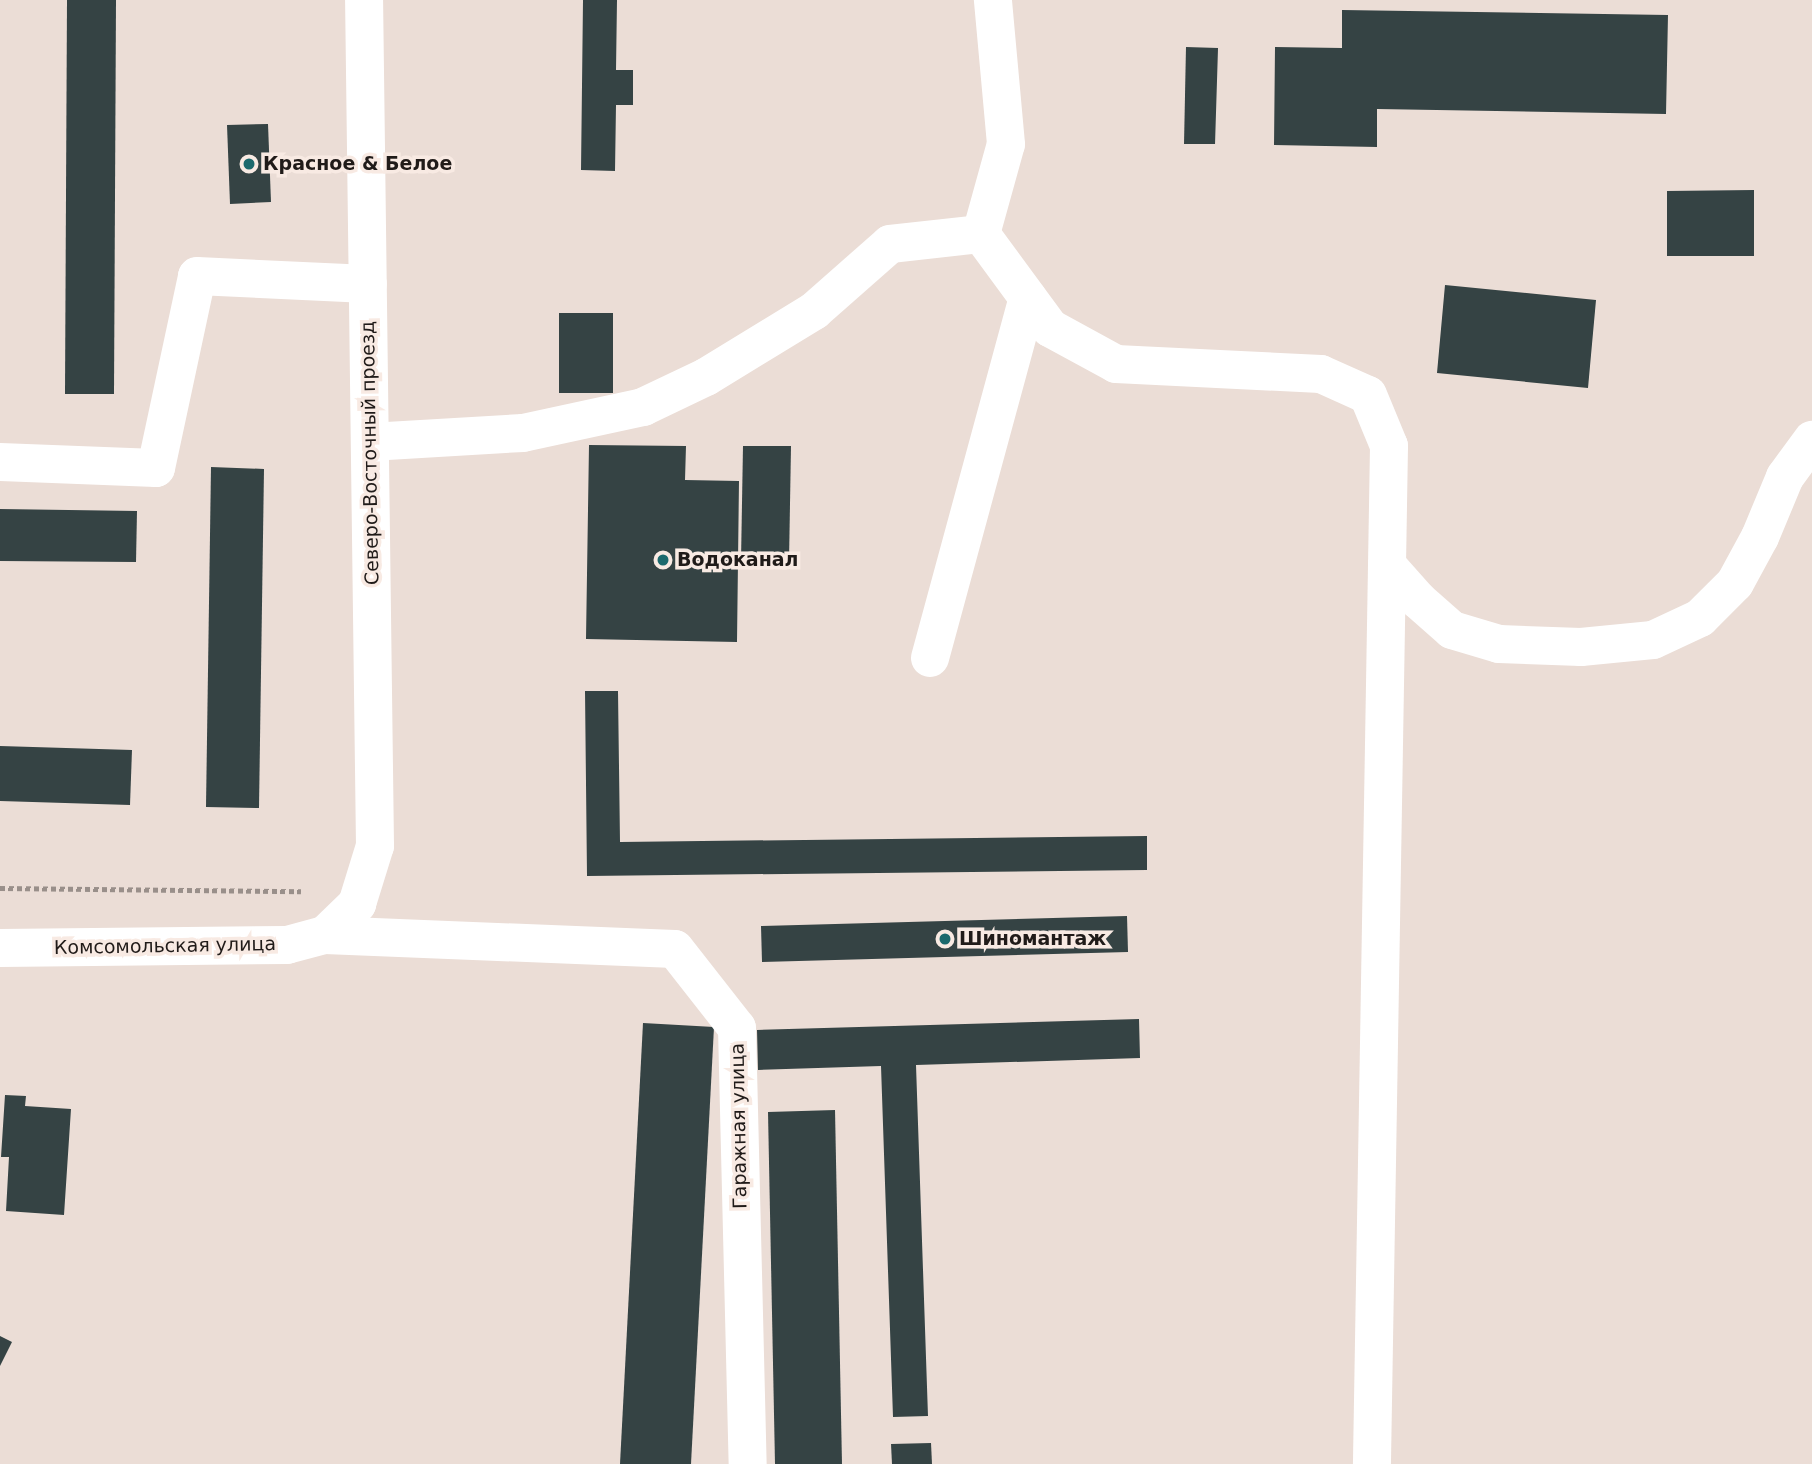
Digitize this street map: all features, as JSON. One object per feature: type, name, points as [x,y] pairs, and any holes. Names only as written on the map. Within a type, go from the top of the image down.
[{"type":"street","name":"Северо-Восточный проезд","points":[[357,904],[375,846],[364,0]]},
{"type":"street","points":[[981,234],[1006,144],[993,0]]},
{"type":"street","points":[[981,234],[1050,328],[1116,364],[1321,374],[1368,395],[1389,446],[1373,1464]]},
{"type":"street","points":[[370,442],[523,433],[643,407],[706,377],[814,311],[890,244],[981,234]]},
{"type":"street","points":[[0,463],[156,468],[197,276],[368,284]]},
{"type":"street","points":[[930,658],[1028,298]]},
{"type":"street","points":[[1387,565],[1418,600],[1452,630],[1499,645],[1581,647],[1653,640],[1700,618],[1735,583],[1760,537],[1785,477],[1812,440]]},
{"type":"street","name":"Комсомольская улица","points":[[4,956],[287,945],[325,935],[357,904]]},
{"type":"street","name":"Гаражная улица","points":[[325,935],[675,949],[737,1028],[748,1464]]},
{"type":"path","points":[[0,888],[301,891]]},
{"type":"building","points":[[67,0],[116,0],[114,394],[65,394]]},
{"type":"building","points":[[583,0],[617,0],[616,70],[633,70],[633,105],[616,105],[615,171],[581,170]]},
{"type":"building","points":[[1342,10],[1668,15],[1666,114],[1377,109],[1377,147],[1274,145],[1275,47],[1342,48]]},
{"type":"building","points":[[1186,47],[1218,48],[1215,144],[1184,144]]},
{"type":"building","name":"Красное & Белое","points":[[268,124],[271,202],[230,204],[227,125]]},
{"type":"building","points":[[1754,190],[1754,256],[1667,256],[1667,191]]},
{"type":"building","points":[[1445,285],[1596,300],[1588,388],[1437,373]]},
{"type":"building","points":[[559,313],[613,313],[613,393],[559,393]]},
{"type":"building","name":"Водоканал","points":[[589,445],[686,446],[685,480],[739,481],[737,642],[586,639]]},
{"type":"building","points":[[743,446],[791,446],[789,562],[741,561]]},
{"type":"building","points":[[211,467],[264,469],[259,808],[206,807]]},
{"type":"building","points":[[0,509],[137,511],[136,562],[0,561]]},
{"type":"building","points":[[585,691],[618,691],[620,842],[1147,836],[1147,870],[587,876]]},
{"type":"building","points":[[0,746],[132,750],[130,805],[0,801]]},
{"type":"building","name":"Шиномантаж","points":[[1127,916],[1128,952],[762,962],[761,926]]},
{"type":"building","points":[[1139,1019],[1140,1058],[916,1065],[928,1416],[893,1417],[881,1066],[758,1070],[757,1030]]},
{"type":"building","points":[[643,1023],[714,1027],[691,1464],[620,1464]]},
{"type":"building","points":[[5,1095],[26,1096],[25,1106],[71,1109],[64,1215],[6,1211],[9,1157],[1,1157]]},
{"type":"building","points":[[835,1110],[842,1464],[775,1464],[768,1112]]},
{"type":"building","points":[[0,1336],[12,1342],[0,1366]]},
{"type":"building","points":[[931,1443],[932,1464],[892,1464],[891,1444]]},
{"type":"place","name":"Красное & Белое","points":[[249,164]]},
{"type":"place","name":"Водоканал","points":[[663,560]]},
{"type":"place","name":"Шиномантаж","points":[[945,939]]}]
